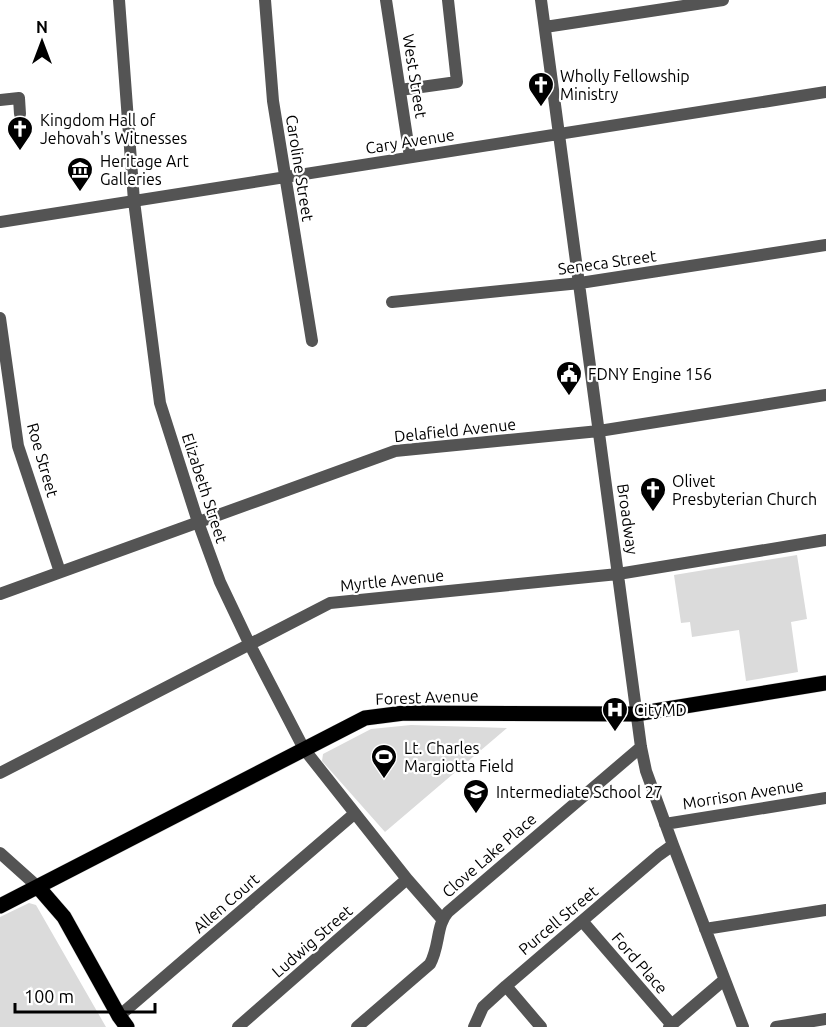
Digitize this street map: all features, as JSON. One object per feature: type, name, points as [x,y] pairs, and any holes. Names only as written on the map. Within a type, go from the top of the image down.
[{"type":"main road","name":"Forest Avenue","points":[[0,906],[365,718],[383,714],[636,714],[826,683]]},
{"type":"main road","points":[[38,887],[64,917],[123,1022]]},
{"type":"street","name":"Elizabeth Street","points":[[119,0],[134,201],[160,403],[198,522],[220,582],[304,749],[354,814],[442,919]]},
{"type":"street","name":"Caroline Street","points":[[265,0],[273,101],[312,341]]},
{"type":"street","name":"West Street","points":[[386,0],[410,157]]},
{"type":"street","points":[[400,90],[457,82],[448,0]]},
{"type":"street","name":"Broadway","points":[[541,0],[641,747],[646,771],[665,824],[743,1027]]},
{"type":"street","points":[[545,27],[723,0]]},
{"type":"street","name":"Cary Avenue","points":[[0,222],[826,92]]},
{"type":"street","points":[[0,100],[19,98],[20,114]]},
{"type":"street","name":"Seneca Street","points":[[392,302],[580,283],[826,245]]},
{"type":"street","name":"Roe Street","points":[[0,318],[18,446],[60,572]]},
{"type":"street","name":"Delafield Avenue","points":[[0,594],[395,451],[599,431],[826,395]]},
{"type":"street","name":"Myrtle Avenue","points":[[0,773],[330,603],[618,574],[826,540]]},
{"type":"street","name":"Clove Lake Place","points":[[357,1027],[429,964],[435,955],[442,919],[641,747]]},
{"type":"street","name":"Morrison Avenue","points":[[665,824],[826,798]]},
{"type":"street","name":"Allen Court","points":[[123,1022],[354,814]]},
{"type":"street","name":"Purcell Street","points":[[474,1027],[483,1007],[673,845]]},
{"type":"street","points":[[0,853],[38,887]]},
{"type":"street","name":"Ludwig Street","points":[[238,1027],[407,879]]},
{"type":"street","points":[[705,929],[826,910]]},
{"type":"street","name":"Ford Place","points":[[582,922],[670,1026]]},
{"type":"street","points":[[670,1026],[724,980]]},
{"type":"street","points":[[506,986],[541,1027]]},
{"type":"street","points":[[776,1027],[826,1019]]},
{"type":"shaded area","points":[[797,555],[807,619],[791,622],[798,672],[746,681],[739,630],[692,637],[690,622],[681,623],[674,575]]},
{"type":"shaded area","points":[[411,725],[507,728],[385,832],[322,761],[323,754],[371,729]]},
{"type":"shaded area","points":[[29,903],[36,905],[106,1027],[0,1027],[0,917]]},
{"type":"place","name":"Wholly Fellowship Ministry","points":[[541,108]]},
{"type":"place","name":"Kingdom Hall of Jehovah's Witnesses","points":[[20,152]]},
{"type":"place","name":"Heritage Art Galleries","points":[[80,193]]},
{"type":"place","name":"FDNY Engine 156","points":[[569,397]]},
{"type":"place","name":"Olivet Presbyterian Church","points":[[653,513]]},
{"type":"place","name":"CityMD","points":[[615,733]]},
{"type":"place","name":"Lt. Charles Margiotta Field","points":[[384,780]]},
{"type":"place","name":"Intermediate School 27","points":[[476,815]]}]
